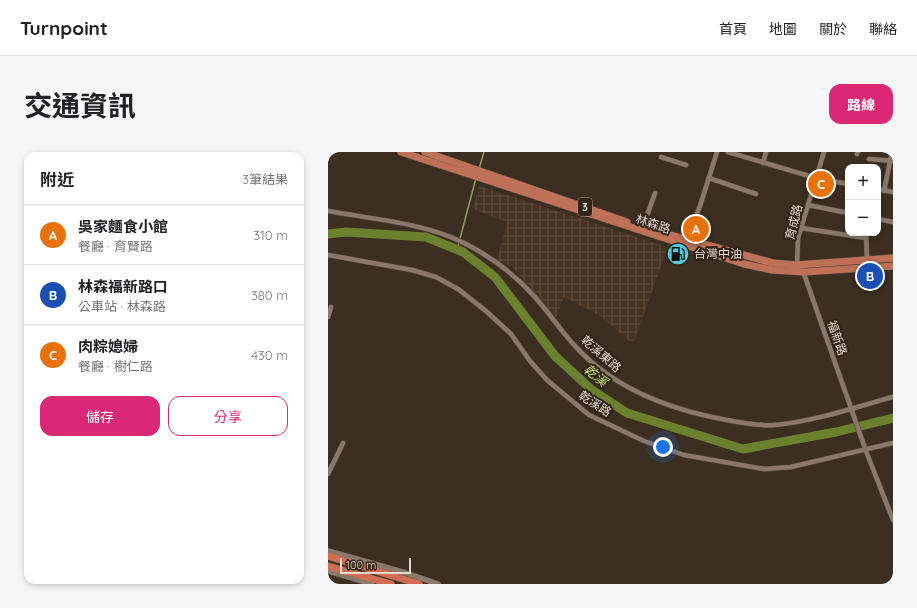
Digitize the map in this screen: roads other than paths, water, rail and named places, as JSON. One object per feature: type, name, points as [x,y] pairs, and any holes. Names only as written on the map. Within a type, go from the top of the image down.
[{"type":"highway","points":[[328,556],[419,584]]},
{"type":"highway","points":[[328,566],[391,584]]},
{"type":"main road","name":"3","points":[[401,152],[472,171]]},
{"type":"main road","name":"3","points":[[425,152],[483,175]]},
{"type":"main road","name":"林森路","points":[[483,175],[643,227],[744,264],[772,270],[804,272],[893,266]]},
{"type":"main road","name":"林森路","points":[[483,175],[686,242],[758,260],[796,265],[893,258]]},
{"type":"street","points":[[686,242],[709,178],[716,152]]},
{"type":"street","points":[[728,152],[816,178],[845,183]]},
{"type":"street","points":[[764,163],[766,152]]},
{"type":"street","name":"育成路","points":[[796,265],[798,238],[824,152]]},
{"type":"street","points":[[884,191],[892,161],[892,152]]},
{"type":"street","points":[[661,157],[686,165]]},
{"type":"street","points":[[869,159],[892,161]]},
{"type":"street","points":[[709,178],[756,194]]},
{"type":"street","points":[[881,190],[893,192]]},
{"type":"street","points":[[643,227],[655,193]]},
{"type":"street","points":[[808,205],[845,212]]},
{"type":"street","name":"乾溪東路","points":[[328,211],[421,228],[452,237],[466,244],[503,267],[533,294],[576,347],[606,374],[636,392],[668,405],[704,416],[755,424],[774,425],[852,409],[893,397]]},
{"type":"street","points":[[881,220],[893,222]]},
{"type":"street","points":[[801,228],[845,233]]},
{"type":"street","points":[[866,236],[867,259]]},
{"type":"street","name":"乾溪路","points":[[328,255],[412,270],[436,277],[458,289],[486,311],[511,334],[530,361],[567,398],[589,415],[644,442],[684,455],[764,469],[791,467],[866,448],[893,443]]},
{"type":"street","points":[[796,265],[804,272]]},
{"type":"street","name":"福新路","points":[[804,272],[866,448]]},
{"type":"street","points":[[328,317],[331,307]]},
{"type":"street","points":[[328,474],[343,443]]},
{"type":"street","points":[[866,448],[893,520]]},
{"type":"street","points":[[328,551],[406,573],[438,584]]},
{"type":"street","points":[[328,571],[372,584]]},
{"type":"waterway","points":[[479,169],[484,152]]},
{"type":"waterway","points":[[457,250],[476,178]]},
{"type":"waterway","name":"乾溪","points":[[328,234],[346,232],[426,237],[463,252],[495,277],[555,356],[592,390],[627,413],[743,449],[836,432],[893,418]]},
{"type":"place","name":"肉粽媳婦","points":[[821,184]]},
{"type":"place","name":"吳家麵食小館","points":[[696,229]]},
{"type":"place","name":"台灣中油","points":[[678,254]]},
{"type":"place","name":"林森福新路口","points":[[870,276]]}]
